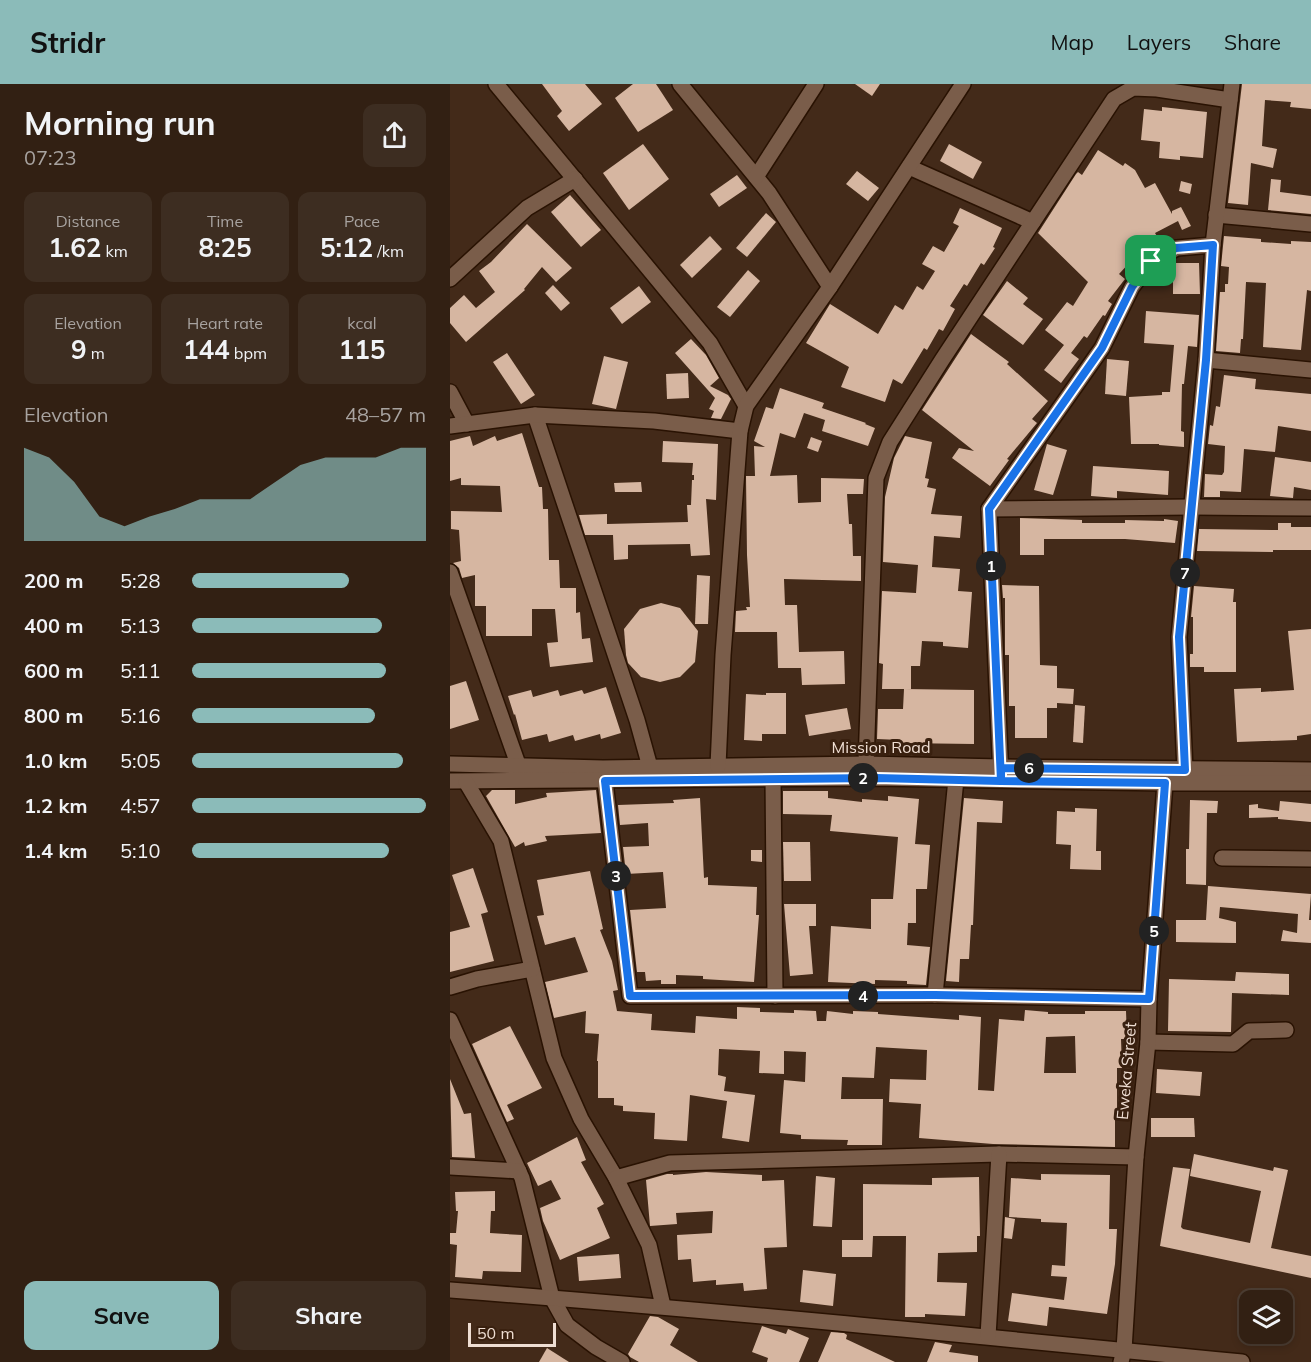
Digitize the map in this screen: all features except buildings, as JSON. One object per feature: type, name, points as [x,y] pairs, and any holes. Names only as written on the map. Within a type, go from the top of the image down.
[{"type":"street","points":[[496,84],[710,343],[746,406]]},
{"type":"street","points":[[680,84],[769,193],[830,286]]},
{"type":"street","points":[[756,177],[816,84]]},
{"type":"street","points":[[718,766],[723,655],[740,431],[746,406],[830,286],[963,84]]},
{"type":"street","points":[[1185,770],[1179,637],[1206,360],[1213,245],[1232,84]]},
{"type":"street","points":[[866,764],[876,478],[890,442],[1114,99],[1133,88],[1157,89],[1230,100]]},
{"type":"street","points":[[909,167],[1033,222]]},
{"type":"street","points":[[450,279],[527,208],[574,179]]},
{"type":"street","points":[[1216,215],[1311,224]]},
{"type":"street","points":[[1001,774],[989,509],[1102,348],[1132,287],[1151,261],[1176,248],[1213,245]]},
{"type":"street","points":[[1206,360],[1311,370]]},
{"type":"street","points":[[450,392],[467,424]]},
{"type":"street","points":[[450,426],[535,415],[654,422],[740,431]]},
{"type":"street","points":[[535,415],[637,720],[650,767]]},
{"type":"street","points":[[989,509],[1311,508]]},
{"type":"street","points":[[450,572],[519,767]]},
{"type":"street","name":"Mission Road","points":[[450,764],[519,767],[866,764],[1165,783],[1311,783]]},
{"type":"street","name":"Mission Road","points":[[450,781],[956,779],[1001,774],[1311,770]]},
{"type":"street","points":[[773,778],[775,996]]},
{"type":"street","points":[[935,995],[956,779]]},
{"type":"street","points":[[605,781],[630,996],[935,995],[1149,999]]},
{"type":"street","points":[[466,782],[501,841],[554,1058],[581,1119],[616,1178],[649,1245],[663,1306]]},
{"type":"street","name":"Eweka Street","points":[[1122,1356],[1136,1157],[1149,1042],[1149,999],[1165,783]]},
{"type":"street","points":[[1222,858],[1311,860]]},
{"type":"street","points":[[450,987],[477,979],[532,969]]},
{"type":"street","points":[[450,1020],[519,1171],[552,1298],[567,1325],[596,1347],[622,1362]]},
{"type":"street","points":[[1149,1042],[1233,1044],[1250,1031],[1286,1030]]},
{"type":"street","points":[[616,1178],[670,1163],[999,1154],[1136,1157]]},
{"type":"street","points":[[988,1336],[999,1154]]},
{"type":"street","points":[[450,1167],[519,1171]]},
{"type":"street","points":[[450,1290],[663,1306],[988,1336],[1122,1356],[1242,1362]]},
{"type":"route","points":[[1151,261],[1132,287],[1102,348],[989,509],[1001,781],[876,778],[605,781],[630,996],[935,995],[1149,999],[1165,783],[1001,781],[1001,768],[1185,770],[1179,637],[1206,360],[1213,245],[1176,248],[1151,261]]}]
